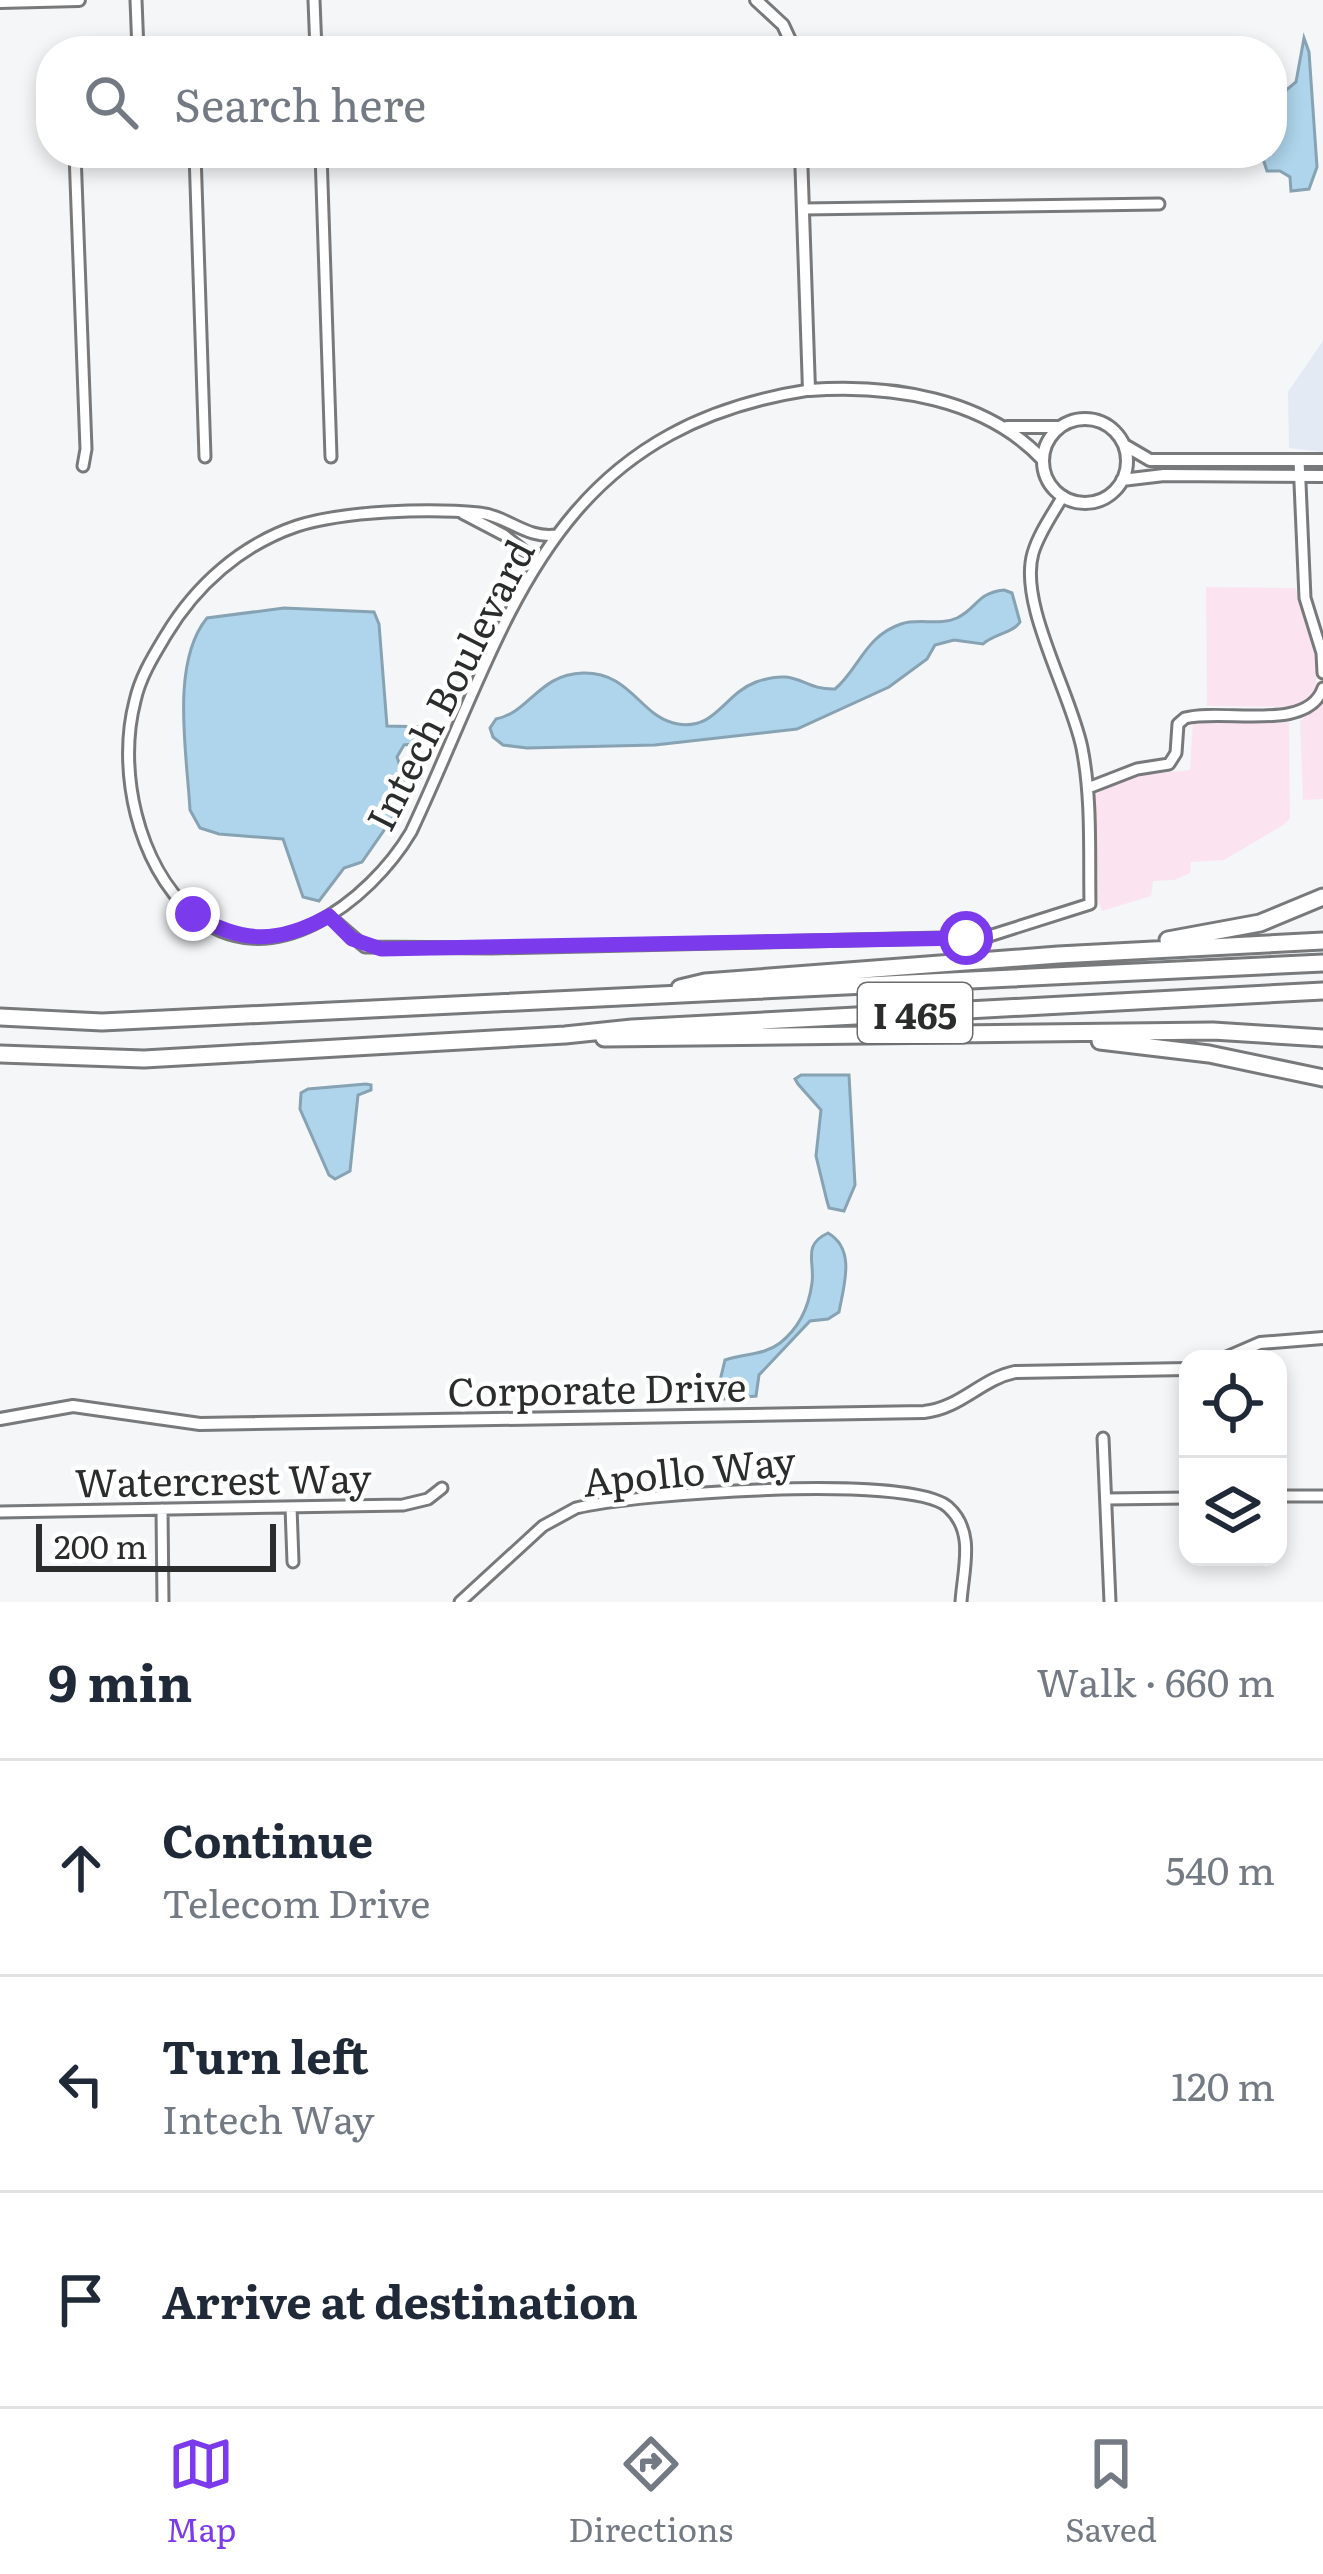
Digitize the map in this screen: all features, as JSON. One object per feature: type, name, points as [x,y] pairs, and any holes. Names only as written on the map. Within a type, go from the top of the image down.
[{"type":"highway","points":[[1058,955],[1238,929],[1323,897]]},
{"type":"highway","points":[[654,993],[705,982],[1323,941]]},
{"type":"highway","name":"I 465","points":[[0,1017],[102,1022],[1323,963]]},
{"type":"highway","name":"I 465","points":[[0,1054],[144,1059],[1323,992]]},
{"type":"highway","points":[[565,1035],[633,1041],[1213,1031],[1323,1038]]},
{"type":"highway","points":[[1050,1036],[1193,1051],[1323,1078]]},
{"type":"street","points":[[0,2],[79,0]]},
{"type":"street","points":[[136,0],[137,36]]},
{"type":"street","points":[[314,0],[315,36]]},
{"type":"street","points":[[756,0],[788,36]]},
{"type":"street","points":[[76,168],[83,466]]},
{"type":"street","points":[[195,168],[205,457]]},
{"type":"street","points":[[321,168],[331,457]]},
{"type":"street","points":[[802,168],[809,390]]},
{"type":"street","points":[[803,209],[1159,204]]},
{"type":"street","name":"Intech Boulevard","points":[[462,513],[338,516],[273,536],[225,565],[180,612],[133,706],[130,777],[136,812],[152,855],[193,914],[245,938],[274,937],[329,916],[373,883],[405,843],[518,596],[556,535],[604,479],[675,430],[728,407],[809,390],[901,393],[959,407],[1007,427],[1043,460]]},
{"type":"street","points":[[1078,419],[1097,420],[1116,432],[1123,444],[1127,461],[1122,480],[1097,501],[1063,496],[1047,479],[1043,460],[1048,440],[1060,427],[1078,419]]},
{"type":"street","name":"Intech Boulevard","points":[[1007,427],[1060,427]]},
{"type":"street","points":[[1123,444],[1150,460],[1323,460]]},
{"type":"street","points":[[1298,460],[1305,598],[1322,653],[1323,673]]},
{"type":"street","points":[[1122,480],[1164,475],[1323,476]]},
{"type":"street","points":[[329,916],[365,946],[492,948],[986,937],[1090,904],[1088,788],[1082,744],[1030,582],[1034,549],[1063,496]]},
{"type":"street","points":[[462,513],[492,516],[532,536],[556,535]]},
{"type":"street","points":[[462,513],[504,535],[538,562]]},
{"type":"street","points":[[1088,788],[1137,769],[1169,764],[1176,753],[1178,724],[1185,718],[1299,713],[1317,701],[1323,688]]},
{"type":"street","points":[[1244,1350],[1260,1343],[1321,1342]]},
{"type":"street","name":"Corporate Drive","points":[[0,1419],[73,1406],[200,1424],[927,1412],[957,1404],[995,1378],[1015,1372],[1179,1369]]},
{"type":"street","points":[[1103,1438],[1110,1602]]},
{"type":"street","name":"Apollo Way","points":[[460,1602],[543,1526],[585,1506],[817,1486],[923,1495],[952,1512],[967,1546],[961,1602]]},
{"type":"street","name":"Watercrest Way","points":[[0,1512],[410,1504],[442,1488]]},
{"type":"street","points":[[1287,1496],[1323,1496]]},
{"type":"street","points":[[1106,1499],[1179,1498]]},
{"type":"street","points":[[291,1507],[293,1562]]},
{"type":"street","points":[[162,1509],[163,1602]]},
{"type":"shaded area","points":[[1323,341],[1323,452],[1289,448],[1288,392]]},
{"type":"shaded area","points":[[1206,587],[1296,588],[1316,660],[1316,690],[1308,698],[1295,707],[1207,706]]},
{"type":"shaded area","points":[[1323,700],[1323,799],[1303,800],[1300,721]]},
{"type":"shaded area","points":[[1280,719],[1289,723],[1290,818],[1285,824],[1224,860],[1191,862],[1190,873],[1153,881],[1151,896],[1102,911],[1095,892],[1094,795],[1131,776],[1190,770],[1193,720]]},
{"type":"water","points":[[1304,38],[1317,167],[1309,189],[1291,191],[1290,177],[1266,168],[1287,168],[1287,90],[1296,82]]},
{"type":"water","points":[[1012,593],[1020,622],[1013,629],[983,644],[954,640],[935,645],[927,659],[889,687],[797,729],[655,745],[527,748],[503,745],[490,728],[545,686],[583,673],[613,680],[654,713],[678,724],[702,722],[745,687],[771,678],[835,689],[889,629],[908,622],[950,620],[988,594]]},
{"type":"water","points":[[284,608],[374,612],[379,624],[387,726],[428,727],[423,743],[404,745],[397,757],[405,800],[362,862],[344,868],[319,901],[303,897],[283,839],[219,834],[200,828],[190,810],[184,710],[188,659],[196,637],[207,618]]},
{"type":"water","points":[[849,1075],[855,1185],[844,1211],[829,1208],[816,1156],[821,1110],[795,1079]]},
{"type":"water","points":[[366,1084],[371,1090],[358,1095],[350,1171],[335,1179],[300,1109],[301,1093]]},
{"type":"water","points":[[828,1233],[845,1258],[839,1312],[810,1321],[759,1375],[756,1396],[724,1399],[719,1385],[725,1360],[774,1347],[798,1323],[811,1292],[812,1248]]},
{"type":"route","points":[[193,914],[245,938],[296,932],[329,916],[352,939],[381,949],[966,938]]}]
